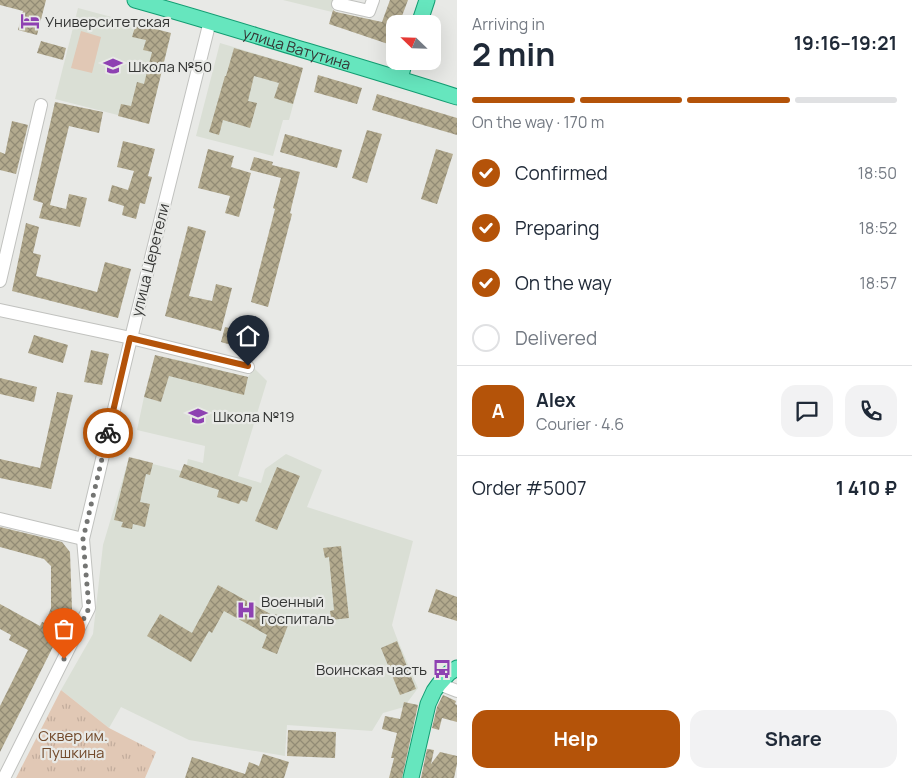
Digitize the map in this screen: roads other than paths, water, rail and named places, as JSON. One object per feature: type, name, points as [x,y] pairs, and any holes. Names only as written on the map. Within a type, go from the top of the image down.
[{"type":"main road","name":"улица Ватутина","points":[[135,0],[400,78],[457,97]]},
{"type":"main road","points":[[422,15],[427,0]]},
{"type":"main road","points":[[400,78],[403,70]]},
{"type":"main road","points":[[411,778],[428,704],[439,684],[449,673],[457,668]]},
{"type":"street","points":[[338,4],[369,10],[373,0]]},
{"type":"street","name":"улица Церетели","points":[[4,778],[89,608],[83,539],[130,338],[210,21]]},
{"type":"street","points":[[0,281],[41,105]]},
{"type":"street","points":[[0,310],[248,366]]},
{"type":"street","points":[[0,520],[83,539]]},
{"type":"street","points":[[439,684],[457,691]]},
{"type":"place","name":"Университетская","points":[[30,21]]},
{"type":"place","name":"Школа №50","points":[[113,66]]},
{"type":"place","name":"Школа №19","points":[[198,416]]},
{"type":"place","name":"Военный госпиталь","points":[[246,610]]},
{"type":"place","name":"Воинская часть","points":[[442,669]]},
{"type":"park label","name":"Сквер им. Пушкина","points":[[73,744]]}]
